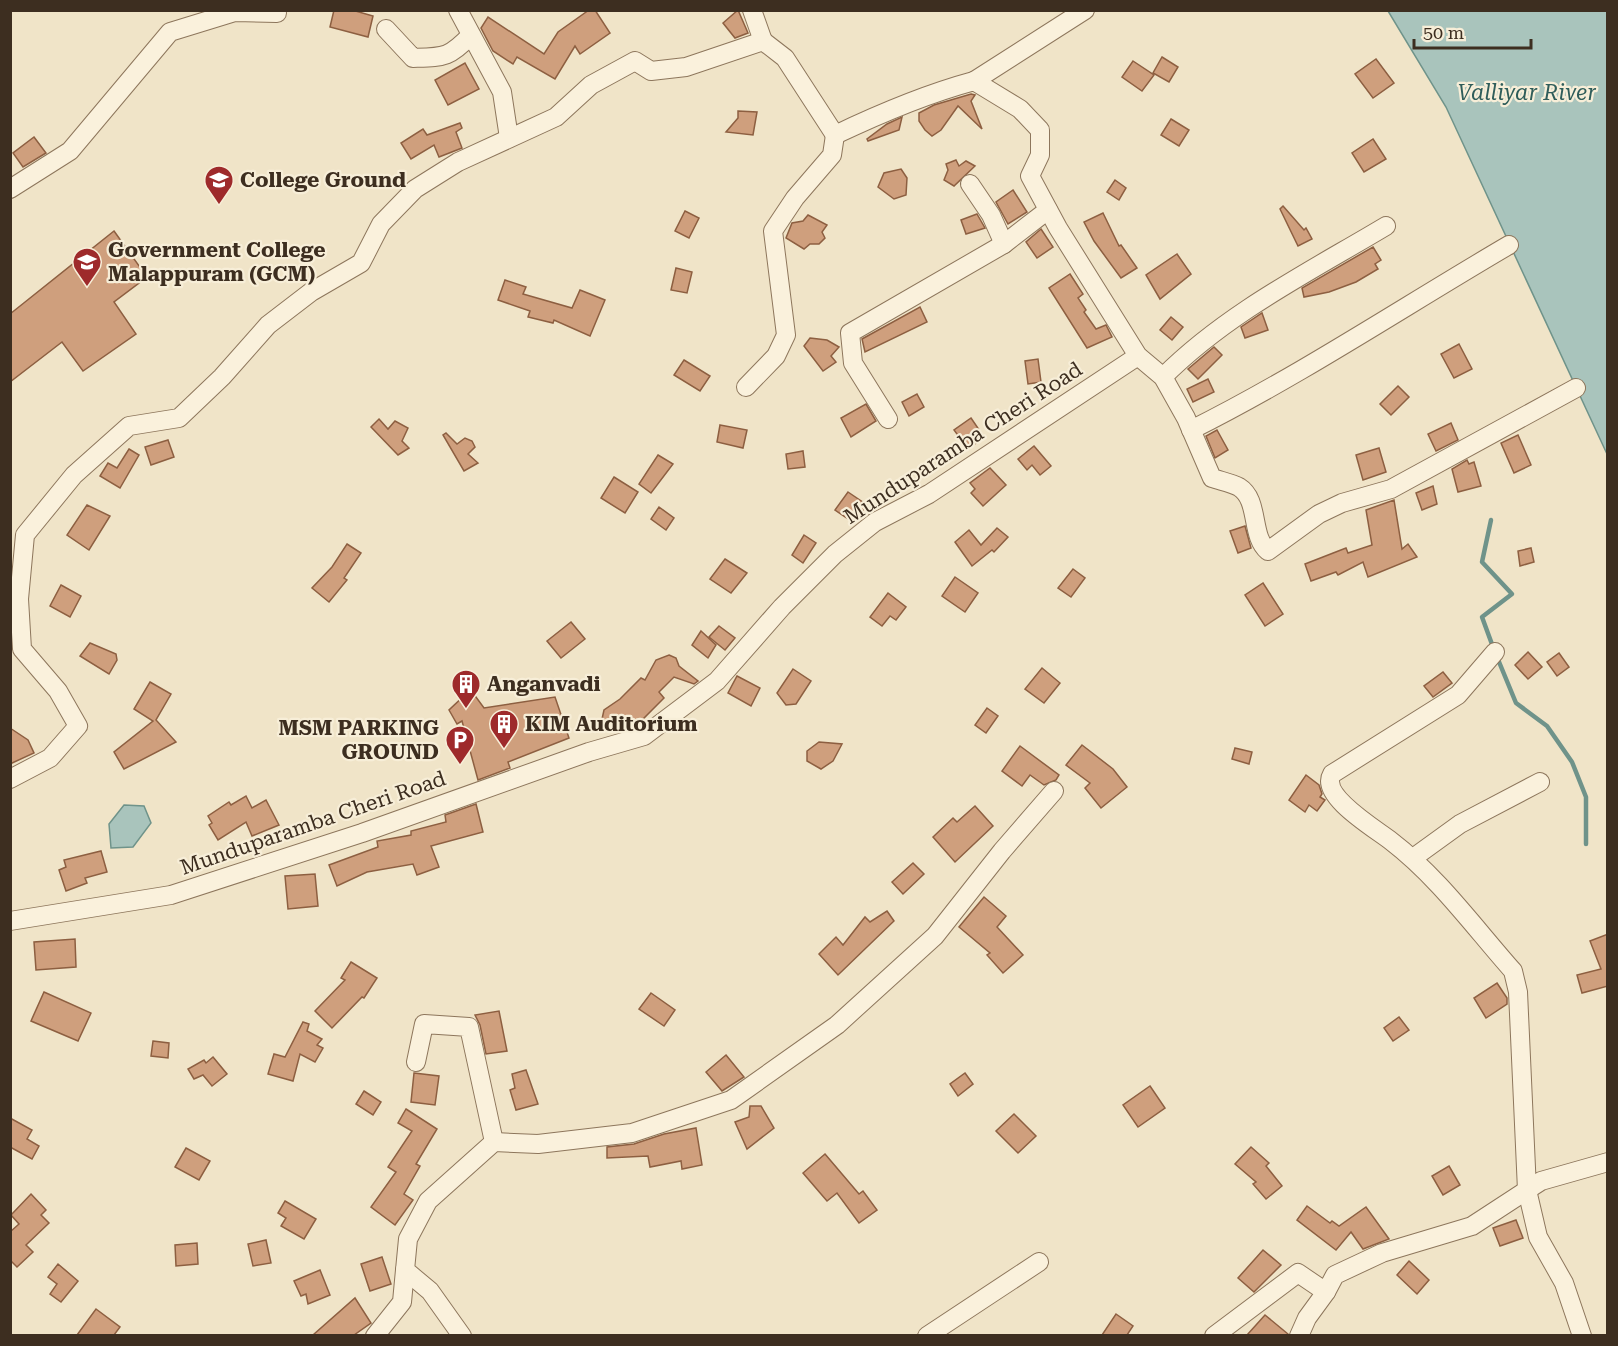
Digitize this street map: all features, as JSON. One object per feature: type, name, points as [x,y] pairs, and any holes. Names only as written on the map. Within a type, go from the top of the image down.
[{"type":"street","points":[[458,10],[502,93],[509,138]]},
{"type":"street","points":[[746,387],[776,356],[786,335],[773,231],[795,198],[832,154],[835,135],[830,123],[785,58],[763,41],[752,10]]},
{"type":"street","points":[[835,135],[936,92],[974,81],[1085,10]]},
{"type":"street","points":[[10,189],[69,151],[170,32],[235,12],[277,14]]},
{"type":"street","points":[[386,29],[413,58],[454,53],[471,35]]},
{"type":"street","points":[[10,779],[50,758],[78,726],[58,691],[22,649],[19,599],[25,535],[74,475],[129,426],[179,418],[222,377],[268,325],[311,292],[361,263],[381,224],[415,189],[458,162],[556,117],[591,85],[635,61],[651,72],[686,67],[763,41]]},
{"type":"street","points":[[974,81],[1020,108],[1040,130],[1040,155],[1030,176],[1048,210],[1138,356],[1163,377],[1191,430],[1212,478],[1240,488],[1247,495],[1261,545],[1268,551],[1319,514],[1342,503],[1390,489],[1576,388]]},
{"type":"street","points":[[970,184],[991,215],[1004,244]]},
{"type":"street","points":[[888,418],[854,363],[850,333],[1004,244],[1048,210]]},
{"type":"street","points":[[1163,377],[1187,354],[1257,302],[1386,226]]},
{"type":"street","points":[[1191,430],[1318,362],[1385,318],[1509,245]]},
{"type":"street","name":"Munduparamba Cheri Road","points":[[10,921],[171,895],[362,833],[589,752],[644,736],[717,681],[835,554],[875,522],[929,494],[1138,356]]},
{"type":"street","points":[[1495,652],[1458,695],[1358,756],[1330,778],[1333,793],[1344,805],[1413,858],[1513,971],[1518,992],[1527,1190],[1538,1237],[1547,1248],[1564,1283],[1582,1335]]},
{"type":"street","points":[[1413,858],[1460,824],[1540,782]]},
{"type":"street","points":[[375,1335],[402,1302],[408,1239],[428,1201],[494,1142],[538,1143],[632,1133],[731,1100],[837,1024],[935,936],[1002,851],[1054,791]]},
{"type":"street","points":[[416,1062],[424,1024],[469,1027],[494,1142]]},
{"type":"street","points":[[1299,1335],[1307,1318],[1335,1275],[1382,1253],[1472,1226],[1541,1181],[1608,1162]]},
{"type":"street","points":[[927,1335],[1039,1262]]},
{"type":"street","points":[[405,1270],[430,1291],[462,1335]]},
{"type":"street","points":[[1214,1335],[1298,1274],[1326,1292]]},
{"type":"water","name":"Valliyar River","points":[[1388,11],[1607,11],[1607,454],[1446,107]]},
{"type":"water","points":[[124,805],[144,806],[151,823],[133,847],[111,848],[109,824]]},
{"type":"building","points":[[334,10],[352,10],[373,16],[368,37],[330,27]]},
{"type":"building","points":[[589,10],[595,10],[610,33],[580,54],[575,46],[555,79],[517,57],[513,64],[493,51],[481,28],[488,17],[544,54],[558,32]]},
{"type":"building","points":[[738,10],[748,33],[735,38],[723,23]]},
{"type":"building","points":[[1162,57],[1178,67],[1169,82],[1153,73]]},
{"type":"building","points":[[1376,59],[1394,83],[1373,98],[1355,74]]},
{"type":"building","points":[[1133,61],[1154,75],[1142,91],[1122,77]]},
{"type":"building","points":[[465,63],[479,89],[448,105],[435,80]]},
{"type":"building","points":[[971,94],[975,95],[971,101],[982,129],[958,106],[941,130],[932,136],[919,121],[919,113],[934,105]]},
{"type":"building","points":[[738,111],[757,112],[753,135],[726,132],[738,118]]},
{"type":"building","points":[[902,117],[899,130],[868,141],[867,139],[887,124]]},
{"type":"building","points":[[1171,119],[1189,130],[1179,146],[1161,135]]},
{"type":"building","points":[[460,123],[462,128],[456,132],[462,148],[439,157],[434,145],[411,159],[401,143],[423,129],[427,135]]},
{"type":"building","points":[[34,137],[46,153],[23,167],[13,153]]},
{"type":"building","points":[[1373,139],[1386,159],[1364,172],[1352,153]]},
{"type":"building","points":[[956,160],[959,166],[966,161],[975,166],[954,186],[944,180],[948,170],[946,164]]},
{"type":"building","points":[[901,169],[907,178],[906,195],[894,199],[878,187],[884,173]]},
{"type":"building","points":[[1115,180],[1126,188],[1119,200],[1107,192]]},
{"type":"building","points":[[1013,190],[1027,212],[1008,224],[996,202]]},
{"type":"building","points":[[1283,206],[1304,230],[1306,228],[1312,239],[1298,246],[1280,209]]},
{"type":"building","points":[[685,211],[699,218],[689,238],[675,231]]},
{"type":"building","points":[[1103,213],[1119,246],[1121,245],[1137,268],[1121,278],[1094,241],[1084,222]]},
{"type":"building","points":[[977,214],[985,228],[966,234],[961,220]]},
{"type":"building","points":[[808,215],[827,225],[822,232],[825,238],[819,244],[810,244],[804,249],[786,238],[792,223],[803,221]]},
{"type":"building","points":[[1041,229],[1053,247],[1037,258],[1026,242]]},
{"type":"building","points":[[114,231],[147,277],[114,302],[136,334],[83,371],[62,342],[10,382],[10,314]]},
{"type":"building","points":[[1373,247],[1381,260],[1375,264],[1378,269],[1356,282],[1329,292],[1304,297],[1302,288]]},
{"type":"building","points":[[1177,254],[1191,274],[1160,299],[1146,275]]},
{"type":"building","points":[[676,268],[692,272],[687,293],[671,290]]},
{"type":"building","points":[[1070,274],[1083,294],[1078,298],[1086,310],[1084,312],[1096,329],[1106,325],[1112,337],[1087,348],[1049,288]]},
{"type":"building","points":[[505,280],[526,287],[523,294],[572,308],[580,290],[605,300],[590,336],[554,320],[553,323],[528,317],[530,311],[498,300]]},
{"type":"building","points":[[920,307],[927,322],[865,352],[862,339]]},
{"type":"building","points":[[1262,313],[1268,330],[1245,338],[1241,327]]},
{"type":"building","points":[[1171,317],[1183,327],[1172,340],[1160,330]]},
{"type":"building","points":[[810,338],[827,340],[839,347],[831,356],[836,362],[823,371],[804,346]]},
{"type":"building","points":[[1459,344],[1472,369],[1454,378],[1441,354]]},
{"type":"building","points":[[1214,347],[1222,355],[1198,379],[1188,369]]},
{"type":"building","points":[[1038,359],[1041,382],[1028,384],[1025,361]]},
{"type":"building","points":[[684,360],[710,376],[700,391],[674,375]]},
{"type":"building","points":[[1208,379],[1214,392],[1193,402],[1187,389]]},
{"type":"building","points":[[1398,386],[1409,397],[1391,415],[1380,404]]},
{"type":"building","points":[[917,394],[924,407],[909,416],[902,402]]},
{"type":"building","points":[[866,404],[876,421],[851,437],[841,418]]},
{"type":"building","points":[[971,418],[984,437],[968,449],[954,430]]},
{"type":"building","points":[[379,419],[388,429],[395,421],[408,428],[402,441],[409,448],[398,455],[371,427]]},
{"type":"building","points":[[1451,423],[1458,440],[1436,451],[1428,434]]},
{"type":"building","points":[[720,425],[747,430],[743,448],[717,442]]},
{"type":"building","points":[[1217,430],[1228,450],[1215,458],[1206,436]]},
{"type":"building","points":[[446,433],[457,444],[465,438],[472,441],[475,447],[468,454],[478,463],[464,471],[443,435]]},
{"type":"building","points":[[1518,435],[1531,465],[1514,473],[1501,443]]},
{"type":"building","points":[[168,440],[174,457],[151,465],[145,447]]},
{"type":"building","points":[[1034,446],[1051,466],[1040,475],[1032,465],[1027,470],[1018,459]]},
{"type":"building","points":[[1379,448],[1386,472],[1363,480],[1356,455]]},
{"type":"building","points":[[129,449],[139,455],[120,488],[100,476],[108,463],[117,468]]},
{"type":"building","points":[[803,451],[805,467],[788,469],[786,454]]},
{"type":"building","points":[[658,455],[673,464],[651,493],[639,484]]},
{"type":"building","points":[[1467,460],[1469,464],[1474,462],[1481,486],[1458,492],[1452,469]]},
{"type":"building","points":[[990,468],[1006,485],[983,506],[971,493],[975,489],[970,483]]},
{"type":"building","points":[[614,477],[638,492],[625,513],[601,498]]},
{"type":"building","points":[[1433,486],[1437,504],[1422,510],[1416,493]]},
{"type":"building","points":[[848,492],[867,505],[854,523],[835,510]]},
{"type":"building","points":[[1394,500],[1402,549],[1408,544],[1417,557],[1368,577],[1363,562],[1338,575],[1336,572],[1311,581],[1305,564],[1346,548],[1348,553],[1372,545],[1366,510]]},
{"type":"building","points":[[87,505],[110,516],[89,550],[67,535]]},
{"type":"building","points":[[659,507],[674,518],[666,530],[651,519]]},
{"type":"building","points":[[1245,526],[1251,548],[1238,553],[1230,531]]},
{"type":"building","points":[[997,528],[1008,537],[994,552],[992,550],[972,566],[955,542],[969,530],[981,545]]},
{"type":"building","points":[[804,535],[816,543],[803,563],[792,555]]},
{"type":"building","points":[[347,544],[361,553],[344,578],[347,580],[329,602],[312,588],[332,567]]},
{"type":"building","points":[[1531,548],[1534,562],[1520,566],[1518,551]]},
{"type":"building","points":[[725,559],[747,573],[731,593],[710,579]]},
{"type":"building","points":[[1073,569],[1085,578],[1071,597],[1058,588]]},
{"type":"building","points":[[955,577],[978,593],[965,612],[942,596]]},
{"type":"building","points":[[1263,583],[1283,614],[1265,626],[1245,595]]},
{"type":"building","points":[[61,585],[81,596],[70,617],[50,606]]},
{"type":"building","points":[[888,593],[906,607],[896,620],[890,616],[882,626],[870,617]]},
{"type":"building","points":[[571,622],[585,639],[561,658],[547,641]]},
{"type":"building","points":[[719,626],[735,638],[725,650],[709,637]]},
{"type":"building","points":[[701,631],[716,645],[708,658],[692,645]]},
{"type":"building","points":[[90,643],[116,654],[117,660],[109,674],[80,656]]},
{"type":"building","points":[[1528,652],[1542,667],[1528,679],[1515,665]]},
{"type":"building","points":[[1559,653],[1569,667],[1557,676],[1547,662]]},
{"type":"building","points":[[669,655],[676,658],[679,666],[698,681],[694,684],[674,677],[659,692],[664,698],[642,720],[613,730],[602,719],[604,710],[620,699],[641,678],[645,680],[656,660]]},
{"type":"building","points":[[1042,668],[1060,683],[1044,703],[1025,689]]},
{"type":"building","points":[[793,669],[811,681],[796,704],[786,705],[777,693]]},
{"type":"building","points":[[1443,672],[1452,683],[1433,697],[1424,686]]},
{"type":"building","points":[[737,676],[760,688],[751,706],[728,693]]},
{"type":"building","points":[[150,682],[171,694],[156,720],[176,742],[124,769],[114,752],[153,721],[134,709]]},
{"type":"building","name":"KIM Auditorium","points":[[473,693],[484,708],[555,697],[569,738],[508,762],[510,768],[478,780],[462,721],[457,724],[449,710],[465,695]]},
{"type":"building","points":[[987,708],[998,716],[986,733],[975,725]]},
{"type":"building","points":[[10,728],[28,740],[34,753],[10,764]]},
{"type":"building","points":[[819,742],[842,744],[833,761],[821,769],[807,761],[807,751]]},
{"type":"building","points":[[1082,745],[1113,769],[1127,787],[1101,808],[1085,788],[1090,783],[1066,765]]},
{"type":"building","points":[[1020,746],[1059,775],[1056,780],[1044,785],[1030,775],[1022,786],[1002,771]]},
{"type":"building","points":[[1235,748],[1252,752],[1249,764],[1232,759]]},
{"type":"building","points":[[1306,775],[1319,785],[1322,794],[1320,797],[1325,800],[1317,811],[1309,805],[1305,812],[1289,800]]},
{"type":"building","points":[[246,796],[252,808],[266,800],[279,825],[252,836],[246,822],[218,840],[209,825],[212,823],[208,816],[229,802],[231,805]]},
{"type":"building","points":[[476,804],[483,832],[431,846],[439,867],[417,875],[413,864],[367,872],[337,886],[329,865],[378,847],[377,841],[411,835],[411,831],[446,822],[445,815]]},
{"type":"building","points":[[975,806],[993,826],[955,862],[933,837],[953,818],[957,822]]},
{"type":"building","points":[[101,851],[107,872],[85,878],[87,883],[66,891],[59,870],[66,867],[64,860]]},
{"type":"building","points":[[913,863],[924,874],[903,894],[892,882]]},
{"type":"building","points":[[315,874],[318,906],[288,909],[285,876]]},
{"type":"building","points":[[984,897],[1006,916],[997,927],[1023,955],[1003,973],[987,955],[990,953],[959,927]]},
{"type":"building","points":[[887,911],[894,921],[838,975],[819,954],[836,937],[843,945],[865,917],[870,922]]},
{"type":"building","points":[[1608,934],[1608,986],[1582,993],[1577,975],[1601,969],[1590,941]]},
{"type":"building","points":[[75,939],[76,967],[36,970],[34,942]]},
{"type":"building","points":[[351,962],[377,978],[364,998],[362,997],[332,1028],[315,1011],[345,980],[341,978]]},
{"type":"building","points":[[1497,983],[1507,998],[1507,1004],[1486,1018],[1474,998]]},
{"type":"building","points":[[44,992],[91,1013],[78,1041],[31,1021]]},
{"type":"building","points":[[651,993],[675,1010],[664,1026],[639,1009]]},
{"type":"building","points":[[499,1011],[507,1051],[486,1054],[480,1025],[475,1015]]},
{"type":"building","points":[[1399,1017],[1409,1030],[1393,1041],[1384,1028]]},
{"type":"building","points":[[303,1022],[309,1024],[307,1031],[322,1039],[317,1045],[323,1048],[315,1062],[300,1054],[293,1081],[268,1074],[274,1054],[285,1057]]},
{"type":"building","points":[[153,1041],[169,1043],[168,1058],[151,1056]]},
{"type":"building","points":[[726,1055],[744,1077],[722,1091],[706,1072]]},
{"type":"building","points":[[213,1057],[227,1074],[212,1086],[203,1075],[194,1079],[188,1069],[204,1060],[206,1063]]},
{"type":"building","points":[[526,1070],[538,1104],[516,1110],[510,1090],[515,1088],[512,1074]]},
{"type":"building","points":[[414,1073],[439,1076],[435,1105],[411,1102]]},
{"type":"building","points":[[965,1073],[973,1084],[958,1096],[950,1084]]},
{"type":"building","points":[[1150,1086],[1165,1108],[1138,1127],[1123,1105]]},
{"type":"building","points":[[364,1091],[381,1102],[373,1115],[356,1104]]},
{"type":"building","points":[[750,1106],[761,1106],[774,1128],[747,1149],[735,1122],[749,1117]]},
{"type":"building","points":[[406,1109],[437,1129],[416,1164],[420,1166],[404,1194],[413,1200],[395,1225],[371,1207],[396,1172],[388,1167],[412,1131],[398,1123]]},
{"type":"building","points":[[1014,1114],[1036,1136],[1018,1153],[996,1131]]},
{"type":"building","points":[[10,1118],[32,1130],[27,1139],[39,1146],[32,1159],[10,1147]]},
{"type":"building","points":[[696,1128],[702,1165],[682,1169],[681,1161],[650,1167],[648,1156],[607,1158],[607,1147],[634,1144],[664,1134]]},
{"type":"building","points":[[1251,1147],[1269,1163],[1266,1166],[1282,1186],[1266,1199],[1253,1184],[1256,1182],[1235,1164]]},
{"type":"building","points":[[186,1148],[210,1161],[199,1180],[175,1167]]},
{"type":"building","points":[[825,1154],[859,1194],[863,1191],[877,1210],[859,1223],[837,1193],[827,1201],[803,1173]]},
{"type":"building","points":[[1449,1166],[1460,1185],[1443,1195],[1432,1176]]},
{"type":"building","points":[[31,1194],[46,1210],[41,1215],[49,1223],[26,1245],[33,1252],[17,1267],[10,1260],[10,1232],[19,1224],[11,1215]]},
{"type":"building","points":[[285,1201],[316,1219],[304,1239],[281,1226],[286,1218],[278,1213]]},
{"type":"building","points":[[1307,1206],[1330,1223],[1332,1221],[1339,1226],[1366,1207],[1389,1239],[1363,1249],[1351,1232],[1336,1250],[1297,1220]]},
{"type":"building","points":[[1516,1220],[1523,1238],[1500,1246],[1493,1228]]},
{"type":"building","points":[[266,1240],[271,1263],[253,1266],[248,1244]]},
{"type":"building","points":[[197,1243],[198,1264],[176,1266],[175,1245]]},
{"type":"building","points":[[1263,1250],[1281,1265],[1254,1292],[1238,1278]]},
{"type":"building","points":[[382,1257],[391,1284],[370,1291],[361,1264]]},
{"type":"building","points":[[1409,1261],[1429,1280],[1417,1294],[1397,1275]]},
{"type":"building","points":[[58,1264],[78,1281],[61,1302],[50,1294],[57,1284],[48,1277]]},
{"type":"building","points":[[320,1270],[330,1295],[308,1304],[306,1294],[301,1296],[294,1281]]},
{"type":"building","points":[[355,1298],[371,1323],[354,1335],[313,1335]]},
{"type":"building","points":[[96,1309],[120,1327],[114,1335],[77,1335]]},
{"type":"building","points":[[1116,1314],[1133,1326],[1127,1335],[1102,1335]]},
{"type":"building","points":[[1265,1315],[1288,1334],[1288,1335],[1247,1335]]},
{"type":"waterway","points":[[1491,520],[1482,562],[1512,594],[1482,617],[1493,647]]},
{"type":"waterway","points":[[1497,657],[1516,703],[1547,726],[1572,762],[1586,797],[1586,844]]},
{"type":"place","name":"College Ground","points":[[219,206]]},
{"type":"place","name":"Government College Malappuram (GCM)","points":[[87,288]]},
{"type":"place","name":"Anganvadi","points":[[466,710]]},
{"type":"place","name":"KIM Auditorium","points":[[504,750]]},
{"type":"place","name":"MSM PARKING GROUND","points":[[460,766]]}]
